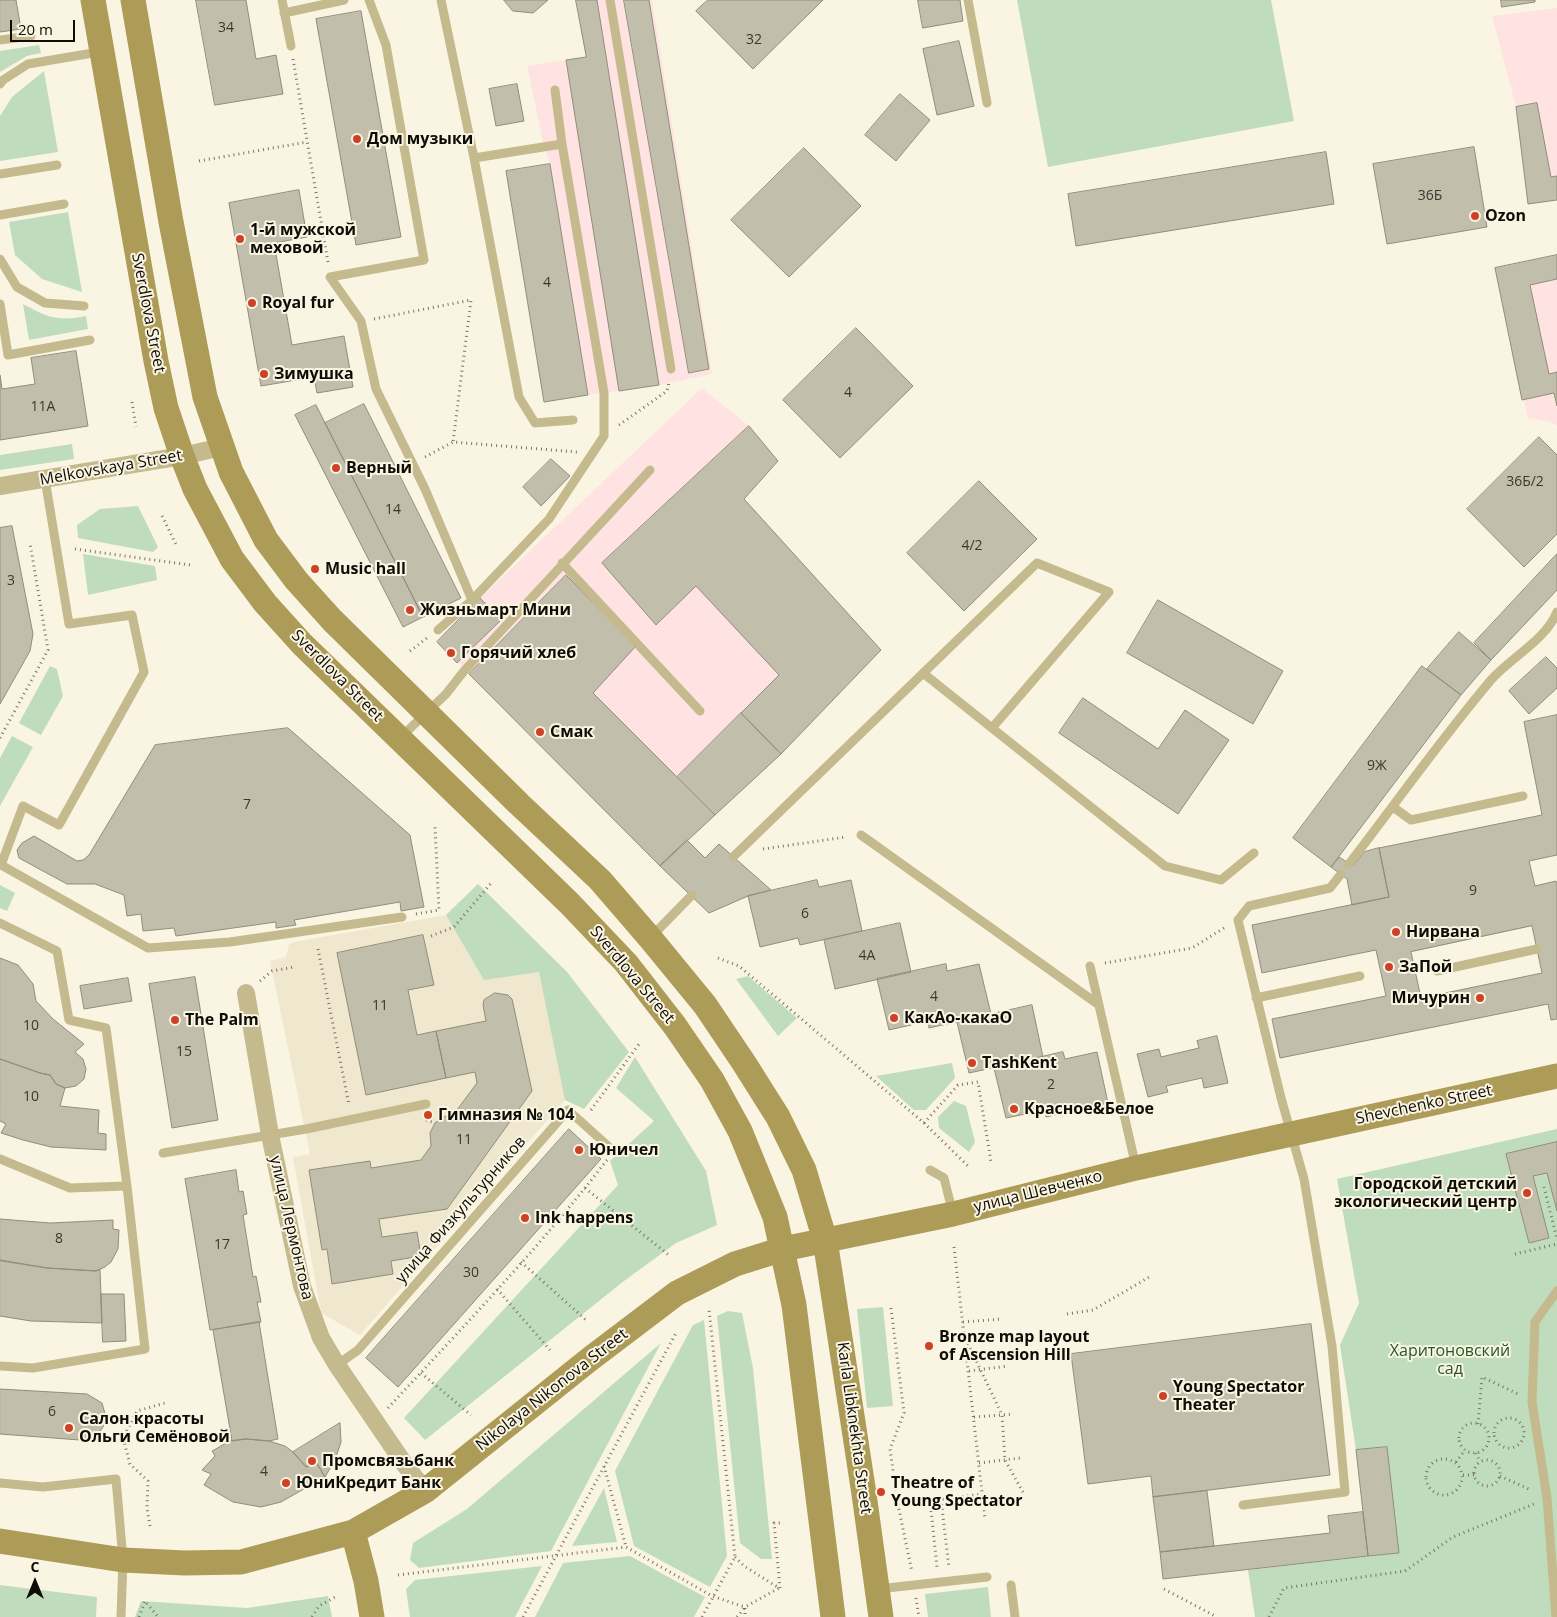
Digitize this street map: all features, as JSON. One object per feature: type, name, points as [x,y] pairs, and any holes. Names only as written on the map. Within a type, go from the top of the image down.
[{"type":"main road","name":"Sverdlova Street","points":[[93,0],[156,361],[166,408],[195,489],[232,559],[254,589],[302,644],[570,904],[626,963],[675,1026],[712,1080],[740,1130],[775,1217],[783,1250]]},
{"type":"main road","points":[[133,0],[170,222],[205,397],[231,472],[266,540],[296,580],[332,620],[600,880],[705,1006],[778,1117],[804,1170],[825,1240]]},
{"type":"main road","name":"Shevchenko Street","points":[[1292,1133],[1557,1078]]},
{"type":"main road","name":"улица Шевченко","points":[[783,1250],[953,1214],[1136,1168],[1292,1133]]},
{"type":"main road","name":"Karla Libknekhta Street","points":[[825,1240],[881,1617]]},
{"type":"main road","points":[[783,1250],[794,1305],[833,1617]]},
{"type":"main road","name":"Nikolaya Nikonova Street","points":[[0,1541],[122,1560],[185,1563],[241,1562],[353,1532],[425,1491],[590,1359],[677,1293],[735,1264],[783,1250]]},
{"type":"main road","points":[[353,1532],[366,1581],[372,1617]]},
{"type":"street","name":"Melkovskaya Street","points":[[0,486],[182,456],[222,447]]},
{"type":"street","name":"улица Лермонтова","points":[[246,993],[270,1135],[302,1286],[321,1338],[337,1365],[425,1491]]},
{"type":"lane","points":[[282,0],[291,46]]},
{"type":"lane","points":[[284,13],[344,0]]},
{"type":"lane","points":[[369,0],[386,45],[424,260],[330,277],[361,321],[376,389],[425,489],[472,600]]},
{"type":"lane","points":[[441,0],[474,158],[519,397],[536,423],[573,420]]},
{"type":"lane","points":[[610,0],[671,369]]},
{"type":"lane","points":[[968,0],[987,103]]},
{"type":"lane","points":[[0,40],[31,36]]},
{"type":"lane","points":[[0,84],[3,80],[28,64],[102,52]]},
{"type":"lane","points":[[438,630],[472,600],[549,519],[604,436],[604,393],[562,144],[555,90]]},
{"type":"lane","points":[[474,158],[562,144]]},
{"type":"lane","points":[[0,174],[57,165]]},
{"type":"lane","points":[[0,215],[64,204]]},
{"type":"lane","points":[[0,259],[17,288],[44,303],[84,306]]},
{"type":"lane","points":[[0,304],[8,355],[90,340]]},
{"type":"lane","points":[[399,738],[446,694],[464,671],[650,470]]},
{"type":"lane","points":[[44,479],[69,624],[132,615],[144,672],[59,825],[23,806],[1,865],[148,948],[230,942],[402,917]]},
{"type":"lane","points":[[735,855],[1037,563],[1109,592],[992,728]]},
{"type":"lane","points":[[562,564],[700,711]]},
{"type":"lane","points":[[1349,864],[1472,703],[1501,669],[1519,656],[1556,618]]},
{"type":"lane","points":[[923,673],[1165,866],[1221,880],[1254,853]]},
{"type":"lane","points":[[1393,807],[1410,820],[1523,796]]},
{"type":"lane","points":[[861,835],[1099,1006]]},
{"type":"lane","points":[[1243,1505],[1345,1492],[1332,1346],[1304,1179],[1256,998],[1238,920],[1249,906],[1330,888],[1341,874]]},
{"type":"lane","points":[[650,938],[692,895]]},
{"type":"lane","points":[[0,923],[57,951],[69,1020],[106,1028],[127,1186],[145,1349],[33,1368],[0,1366]]},
{"type":"lane","points":[[1437,971],[1537,949]]},
{"type":"lane","points":[[1090,966],[1136,1168]]},
{"type":"lane","points":[[1256,998],[1360,976]]},
{"type":"lane","points":[[163,1153],[352,1120],[426,1104]]},
{"type":"lane","name":"улица Физкультурников","points":[[337,1365],[358,1350],[568,1110],[608,1146]]},
{"type":"lane","points":[[0,1159],[70,1188],[127,1186]]},
{"type":"lane","points":[[930,1170],[944,1178],[953,1214]]},
{"type":"lane","points":[[1556,1617],[1547,1498],[1532,1402],[1535,1322],[1557,1292]]},
{"type":"lane","points":[[0,1483],[43,1487],[116,1479],[122,1560],[121,1617]]},
{"type":"lane","points":[[878,1589],[987,1577]]},
{"type":"lane","points":[[1011,1585],[1015,1617]]},
{"type":"path","points":[[291,46],[330,277]]},
{"type":"path","points":[[198,161],[307,142]]},
{"type":"path","points":[[361,321],[472,300],[453,442]]},
{"type":"path","points":[[604,436],[667,391],[671,369]]},
{"type":"path","points":[[132,402],[136,427]]},
{"type":"path","points":[[412,463],[453,442],[592,453]]},
{"type":"path","points":[[162,516],[176,544]]},
{"type":"path","points":[[0,738],[48,650],[30,543]]},
{"type":"path","points":[[75,549],[190,565]]},
{"type":"path","points":[[410,652],[438,630]]},
{"type":"path","points":[[402,917],[439,910],[435,826]]},
{"type":"path","points":[[735,855],[861,835]]},
{"type":"path","points":[[431,936],[454,928],[492,882]]},
{"type":"path","points":[[1090,966],[1192,948],[1238,920]]},
{"type":"path","points":[[318,949],[352,1120]]},
{"type":"path","points":[[718,958],[739,966],[924,1123],[968,1166]]},
{"type":"path","points":[[246,993],[272,971],[294,967]]},
{"type":"path","points":[[582,1123],[639,1044]]},
{"type":"path","points":[[924,1123],[958,1084],[978,1082],[991,1162]]},
{"type":"path","points":[[388,1409],[522,1262],[585,1188],[608,1158],[608,1146]]},
{"type":"path","points":[[1544,1187],[1557,1240]]},
{"type":"path","points":[[585,1188],[670,1256]]},
{"type":"path","points":[[1515,1254],[1557,1244]]},
{"type":"path","points":[[954,1247],[985,1519]]},
{"type":"path","points":[[522,1262],[586,1320]]},
{"type":"path","points":[[1066,1314],[1093,1310],[1151,1276]]},
{"type":"path","points":[[497,1289],[550,1350]]},
{"type":"path","points":[[891,1308],[904,1413],[890,1449],[898,1505],[915,1586]]},
{"type":"path","points":[[702,1617],[735,1557],[709,1309]]},
{"type":"path","points":[[963,1322],[1002,1319]]},
{"type":"path","points":[[523,1617],[676,1333]]},
{"type":"path","points":[[965,1337],[1002,1415],[1006,1460],[1024,1494]]},
{"type":"path","points":[[969,1371],[1008,1366]]},
{"type":"path","points":[[421,1373],[471,1415]]},
{"type":"path","points":[[1478,1424],[1482,1377],[1532,1402]]},
{"type":"path","points":[[150,1526],[147,1508],[148,1481],[130,1464],[123,1438],[137,1411],[165,1403]]},
{"type":"path","points":[[974,1417],[1014,1414]]},
{"type":"path","points":[[1507,1418],[1516,1420],[1524,1431],[1521,1441],[1513,1447],[1503,1446],[1495,1440],[1494,1435],[1499,1422],[1507,1418]]},
{"type":"path","points":[[1468,1424],[1478,1424],[1486,1428],[1489,1441],[1484,1449],[1476,1452],[1465,1450],[1460,1441],[1461,1431],[1468,1424]]},
{"type":"path","points":[[1489,1436],[1494,1435]]},
{"type":"path","points":[[1456,1462],[1465,1450]]},
{"type":"path","points":[[1476,1452],[1480,1462]]},
{"type":"path","points":[[979,1463],[1020,1458]]},
{"type":"path","points":[[1444,1458],[1456,1462],[1463,1475],[1460,1487],[1450,1494],[1438,1494],[1428,1486],[1426,1473],[1432,1463],[1444,1458]]},
{"type":"path","points":[[1484,1460],[1493,1461],[1499,1467],[1500,1476],[1495,1484],[1486,1486],[1478,1483],[1474,1475],[1475,1468],[1484,1460]]},
{"type":"path","points":[[604,1466],[626,1547]]},
{"type":"path","points":[[1463,1475],[1474,1475]]},
{"type":"path","points":[[1500,1476],[1547,1498]]},
{"type":"path","points":[[898,1505],[982,1494]]},
{"type":"path","points":[[1269,1617],[1284,1588],[1405,1572],[1453,1537],[1547,1498]]},
{"type":"path","points":[[940,1499],[949,1569],[958,1568]]},
{"type":"path","points":[[930,1501],[937,1567]]},
{"type":"path","points":[[780,1588],[774,1523],[781,1523]]},
{"type":"path","points":[[398,1576],[626,1547],[712,1596],[745,1607]]},
{"type":"path","points":[[735,1557],[744,1566],[780,1588]]},
{"type":"path","points":[[737,1617],[745,1607],[780,1588]]},
{"type":"path","points":[[1164,1590],[1217,1617]]},
{"type":"path","points":[[312,1617],[319,1606],[337,1596]]},
{"type":"path","points":[[139,1617],[144,1601],[158,1617]]},
{"type":"path","points":[[745,1607],[745,1617]]},
{"type":"shaded area","points":[[576,0],[652,0],[712,374],[659,385],[588,395],[550,164],[544,147],[527,66],[586,57]]},
{"type":"shaded area","points":[[1557,8],[1557,200],[1528,204],[1516,107],[1492,16]]},
{"type":"shaded area","points":[[1557,255],[1557,426],[1551,422],[1528,418],[1495,268]]},
{"type":"shaded area","name":"Смак","points":[[702,388],[749,426],[778,461],[744,499],[881,650],[660,866],[437,642],[480,598]]},
{"type":"shaded area","name":"Гимназия № 104","points":[[478,884],[567,972],[617,1036],[565,1100],[360,1335],[321,1313],[293,1157],[310,1154],[270,961],[286,957],[289,944],[294,942],[446,915]]},
{"type":"green space","points":[[1017,0],[1271,0],[1294,121],[1048,167]]},
{"type":"green space","points":[[39,45],[41,53],[27,56],[0,72],[0,51]]},
{"type":"green space","points":[[44,71],[58,152],[0,161],[0,116],[12,97]]},
{"type":"green space","points":[[68,212],[82,292],[42,279],[15,255],[9,222]]},
{"type":"green space","points":[[23,304],[53,317],[76,318],[86,316],[88,329],[29,340]]},
{"type":"green space","points":[[72,444],[74,459],[0,470],[0,455]]},
{"type":"green space","points":[[138,506],[158,547],[153,552],[78,538],[77,525],[100,509]]},
{"type":"green space","points":[[83,554],[155,566],[157,580],[88,595]]},
{"type":"green space","points":[[50,666],[57,669],[63,696],[41,735],[19,723]]},
{"type":"green space","points":[[12,736],[33,747],[0,806],[0,758]]},
{"type":"green space","points":[[478,884],[567,972],[629,1052],[584,1109],[565,1100],[539,972],[484,980],[446,915]]},
{"type":"green space","points":[[0,885],[15,893],[7,911],[0,908]]},
{"type":"green space","points":[[748,976],[797,1018],[778,1036],[736,979]]},
{"type":"green space","points":[[635,1057],[706,1171],[717,1225],[676,1243],[624,1281],[425,1440],[404,1418],[618,1185],[610,1161],[654,1121],[616,1088]]},
{"type":"green space","points":[[952,1063],[955,1078],[926,1110],[914,1110],[876,1076]]},
{"type":"green space","points":[[954,1101],[966,1106],[975,1142],[969,1152],[939,1128],[938,1117]]},
{"type":"green space","name":"Харитоновский сад","points":[[1557,1129],[1557,1617],[1255,1617],[1248,1570],[1398,1553],[1387,1447],[1356,1450],[1340,1345],[1359,1303],[1337,1179]]},
{"type":"green space","points":[[883,1307],[893,1406],[867,1408],[857,1309]]},
{"type":"green space","points":[[728,1311],[742,1313],[753,1368],[772,1559],[761,1559],[740,1543],[717,1316]]},
{"type":"green space","points":[[704,1320],[727,1556],[710,1587],[634,1546],[615,1471],[693,1325]]},
{"type":"green space","points":[[661,1343],[551,1551],[419,1568],[410,1560],[413,1543],[467,1509]]},
{"type":"green space","points":[[604,1488],[617,1542],[572,1546]]},
{"type":"green space","points":[[630,1556],[705,1597],[694,1617],[535,1617],[563,1563]]},
{"type":"green space","points":[[542,1566],[515,1617],[410,1617],[406,1589],[415,1580]]},
{"type":"green space","points":[[0,1585],[97,1597],[96,1617],[0,1617]]},
{"type":"green space","points":[[988,1587],[991,1617],[928,1617],[925,1594]]},
{"type":"green space","points":[[328,1596],[332,1617],[135,1617],[141,1601],[247,1608]]},
{"type":"building","points":[[0,0],[16,0],[21,29],[0,32]]},
{"type":"building","points":[[196,0],[246,0],[256,59],[276,55],[283,94],[215,105]]},
{"type":"building","points":[[504,0],[548,0],[533,13],[513,11]]},
{"type":"building","points":[[576,0],[597,0],[659,385],[619,391],[566,60],[586,57]]},
{"type":"building","points":[[624,0],[649,0],[709,369],[689,373]]},
{"type":"building","points":[[708,0],[823,0],[753,69],[696,11]]},
{"type":"building","points":[[918,0],[960,0],[963,21],[923,28]]},
{"type":"building","points":[[1501,0],[1535,0],[1535,2],[1502,7]]},
{"type":"building","points":[[361,11],[401,237],[356,245],[316,19]]},
{"type":"building","points":[[959,41],[974,106],[937,115],[923,49]]},
{"type":"building","points":[[517,84],[524,121],[496,126],[489,89]]},
{"type":"building","points":[[900,94],[930,120],[896,161],[865,135]]},
{"type":"building","points":[[1537,103],[1551,177],[1557,176],[1557,200],[1528,204],[1516,107]]},
{"type":"building","points":[[1474,147],[1487,227],[1387,244],[1373,164]]},
{"type":"building","points":[[804,148],[861,206],[789,277],[731,220]]},
{"type":"building","points":[[1326,152],[1334,204],[1076,246],[1068,194]]},
{"type":"building","points":[[550,164],[588,395],[544,402],[506,171]]},
{"type":"building","points":[[299,190],[307,237],[274,243],[292,345],[344,336],[353,387],[317,393],[314,377],[261,386],[229,203]]},
{"type":"building","points":[[1557,255],[1557,279],[1530,285],[1549,374],[1557,372],[1557,406],[1554,393],[1522,400],[1495,268]]},
{"type":"building","points":[[856,328],[913,386],[840,458],[783,400]]},
{"type":"building","points":[[76,351],[88,426],[0,440],[0,375],[2,389],[35,384],[31,358]]},
{"type":"building","points":[[364,404],[461,598],[423,617],[325,423]]},
{"type":"building","points":[[316,405],[423,617],[403,627],[295,415]]},
{"type":"building","points":[[749,426],[778,461],[744,499],[881,650],[781,754],[741,713],[779,675],[696,586],[656,625],[602,563]]},
{"type":"building","points":[[1539,437],[1557,455],[1557,534],[1524,567],[1467,509]]},
{"type":"building","points":[[551,459],[570,476],[541,506],[523,487]]},
{"type":"building","points":[[979,481],[1037,539],[964,611],[907,553]]},
{"type":"building","points":[[12,526],[33,634],[30,651],[0,704],[0,528]]},
{"type":"building","points":[[1557,554],[1557,590],[1491,660],[1474,643]]},
{"type":"building","points":[[566,575],[636,646],[593,693],[715,815],[660,866],[469,674]]},
{"type":"building","points":[[480,598],[501,620],[457,663],[437,642]]},
{"type":"building","points":[[1158,600],[1283,671],[1253,724],[1127,653]]},
{"type":"building","points":[[1459,632],[1491,660],[1461,695],[1427,669]]},
{"type":"building","points":[[1546,657],[1557,668],[1557,688],[1529,714],[1509,691]]},
{"type":"building","points":[[1422,666],[1461,695],[1331,867],[1293,838]]},
{"type":"building","points":[[1083,698],[1158,749],[1185,710],[1229,740],[1178,814],[1059,733]]},
{"type":"building","points":[[741,713],[781,754],[715,815],[677,777]]},
{"type":"building","points":[[1557,715],[1557,855],[1529,861],[1535,886],[1556,881],[1557,885],[1557,1019],[1551,1020],[1548,1004],[1280,1058],[1272,1019],[1386,996],[1376,950],[1262,973],[1252,925],[1389,897],[1379,848],[1542,815],[1524,722]],"holes":[[[1532,926],[1542,973],[1421,998],[1411,952]]]},
{"type":"building","points":[[288,728],[410,835],[424,907],[401,911],[400,902],[294,920],[296,925],[276,928],[276,922],[176,936],[174,928],[143,931],[141,914],[127,916],[124,895],[95,884],[67,884],[19,858],[17,850],[22,843],[34,836],[77,861],[83,860],[89,855],[155,745]]},
{"type":"building","points":[[687,840],[705,858],[719,844],[771,890],[748,896],[709,913],[660,866]]},
{"type":"building","points":[[1379,848],[1389,897],[1352,905],[1347,879],[1331,867],[1339,857],[1353,866],[1364,852]]},
{"type":"building","points":[[817,880],[819,887],[851,880],[862,931],[800,945],[798,938],[760,947],[748,896]]},
{"type":"building","points":[[900,923],[911,972],[835,989],[824,940]]},
{"type":"building","points":[[423,935],[434,985],[408,990],[417,1035],[436,1031],[446,1078],[366,1095],[337,953]]},
{"type":"building","points":[[0,958],[18,965],[33,984],[36,1001],[53,1019],[84,1044],[75,1052],[83,1059],[86,1069],[84,1079],[76,1086],[65,1088],[56,1084],[50,1075],[0,1059]]},
{"type":"building","points":[[946,964],[947,971],[979,964],[991,1014],[929,1028],[928,1021],[889,1030],[877,979]]},
{"type":"building","points":[[195,977],[218,1120],[172,1128],[149,984]]},
{"type":"building","points":[[128,978],[132,1001],[84,1009],[80,986]]},
{"type":"building","points":[[495,993],[508,995],[512,999],[532,1091],[447,1209],[379,1219],[382,1237],[417,1232],[421,1256],[391,1261],[393,1274],[332,1284],[327,1249],[322,1250],[309,1170],[370,1161],[371,1168],[421,1160],[431,1146],[430,1133],[435,1123],[443,1117],[454,1114],[477,1083],[475,1072],[446,1078],[436,1031],[486,1021],[484,1000]]},
{"type":"building","points":[[1032,1005],[1043,1057],[969,1073],[957,1022]]},
{"type":"building","points":[[1217,1036],[1228,1083],[1204,1088],[1202,1078],[1166,1086],[1168,1092],[1148,1097],[1137,1054],[1159,1049],[1161,1057],[1199,1048],[1197,1041]]},
{"type":"building","points":[[1063,1052],[1065,1059],[1097,1052],[1108,1103],[1046,1117],[1045,1110],[1006,1118],[994,1068]]},
{"type":"building","points":[[0,1059],[50,1075],[56,1084],[65,1088],[60,1106],[99,1110],[98,1133],[106,1134],[106,1150],[51,1147],[1,1133],[6,1124],[0,1121]]},
{"type":"building","points":[[569,1129],[601,1159],[398,1387],[366,1358]]},
{"type":"building","name":"Городской детский экологический центр","points":[[1557,1142],[1557,1211],[1547,1173],[1533,1176],[1549,1238],[1529,1243],[1506,1154]]},
{"type":"building","points":[[236,1170],[239,1192],[243,1191],[247,1214],[243,1215],[253,1277],[256,1276],[261,1302],[257,1302],[261,1322],[210,1330],[185,1179]]},
{"type":"building","points":[[0,1219],[50,1223],[113,1220],[113,1229],[119,1230],[118,1249],[111,1262],[96,1271],[47,1268],[2,1261],[0,1260]]},
{"type":"building","points":[[0,1260],[47,1268],[96,1271],[100,1269],[102,1323],[31,1321],[0,1316]]},
{"type":"building","points":[[101,1294],[124,1294],[126,1341],[103,1342]]},
{"type":"building","points":[[259,1322],[278,1439],[269,1441],[246,1439],[232,1441],[213,1330]]},
{"type":"building","points":[[1311,1324],[1330,1475],[1153,1497],[1151,1476],[1088,1484],[1071,1354]]},
{"type":"building","points":[[0,1389],[87,1394],[102,1403],[107,1421],[97,1436],[80,1440],[0,1434]]},
{"type":"building","points":[[340,1423],[341,1442],[335,1460],[325,1477],[316,1462],[306,1467],[293,1452]]},
{"type":"building","points":[[246,1439],[269,1441],[285,1446],[306,1467],[316,1462],[325,1477],[281,1502],[261,1507],[233,1502],[204,1485],[211,1474],[202,1470],[215,1456],[212,1451],[230,1441]]},
{"type":"building","points":[[1387,1447],[1399,1553],[1368,1556],[1356,1450]]},
{"type":"building","points":[[1207,1491],[1214,1546],[1160,1552],[1153,1497]]},
{"type":"building","points":[[1363,1512],[1368,1556],[1163,1579],[1160,1552],[1330,1533],[1328,1516]]},
{"type":"place","name":"Дом музыки","points":[[357,139]]},
{"type":"place","name":"Ozon","points":[[1475,216]]},
{"type":"place","name":"1-й мужской меховой","points":[[240,239]]},
{"type":"place","name":"Royal fur","points":[[252,303]]},
{"type":"place","name":"Зимушка","points":[[264,374]]},
{"type":"place","name":"Верный","points":[[336,468]]},
{"type":"place","name":"Music hall","points":[[315,569]]},
{"type":"place","name":"Жизньмарт Мини","points":[[410,610]]},
{"type":"place","name":"Горячий хлеб","points":[[451,653]]},
{"type":"place","name":"Смак","points":[[540,732]]},
{"type":"place","name":"Нирвана","points":[[1396,932]]},
{"type":"place","name":"ЗаПой","points":[[1389,967]]},
{"type":"place","name":"Мичурин","points":[[1480,998]]},
{"type":"place","name":"КакАо-какаО","points":[[894,1018]]},
{"type":"place","name":"The Palm","points":[[175,1020]]},
{"type":"place","name":"TashKent","points":[[972,1063]]},
{"type":"place","name":"Красное&Белое","points":[[1014,1109]]},
{"type":"place","name":"Гимназия № 104","points":[[428,1115]]},
{"type":"place","name":"Юничел","points":[[579,1150]]},
{"type":"place","name":"Городской детский экологический центр","points":[[1527,1193]]},
{"type":"place","name":"Ink happens","points":[[525,1218]]},
{"type":"place","name":"Bronze map layout of Ascension Hill","points":[[929,1346]]},
{"type":"place","name":"Young Spectator Theater","points":[[1163,1396]]},
{"type":"place","name":"Салон красоты Ольги Семёновой","points":[[69,1428]]},
{"type":"place","name":"Промсвязьбанк","points":[[312,1461]]},
{"type":"place","name":"ЮниКредит Банк","points":[[286,1483]]},
{"type":"place","name":"Theatre of Young Spectator","points":[[881,1492]]}]
